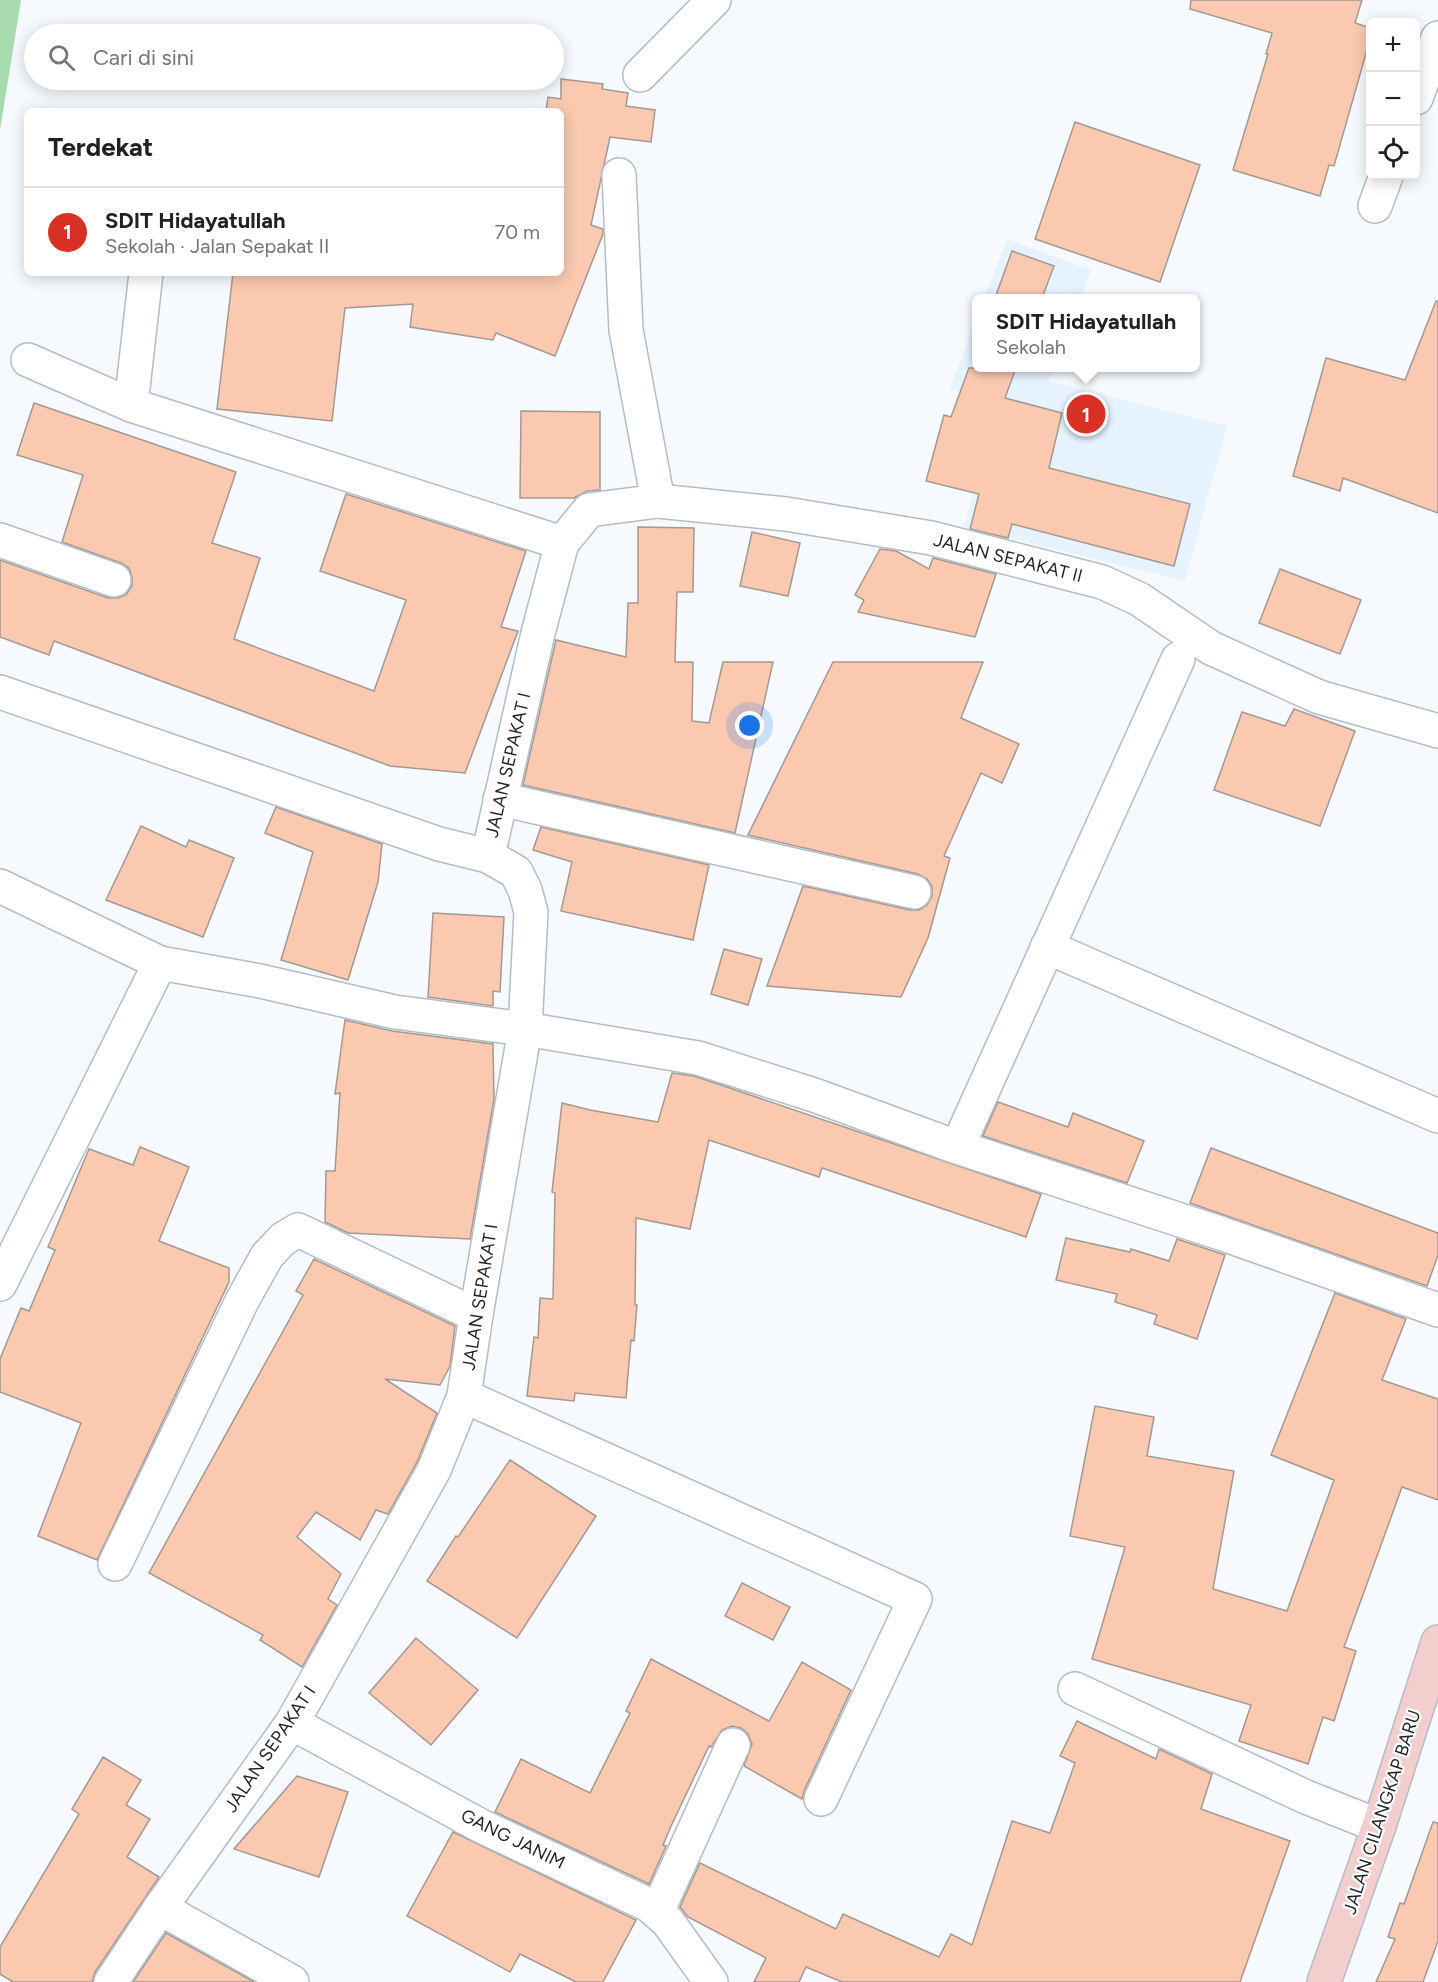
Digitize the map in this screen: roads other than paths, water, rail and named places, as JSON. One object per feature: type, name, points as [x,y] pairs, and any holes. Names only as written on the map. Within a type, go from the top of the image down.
[{"type":"street","points":[[640,75],[714,0]]},
{"type":"street","points":[[1420,87],[1438,38]]},
{"type":"street","points":[[619,175],[626,330],[658,501]]},
{"type":"street","points":[[1375,206],[1385,180]]},
{"type":"street","points":[[131,405],[146,276]]},
{"type":"street","points":[[28,360],[131,405],[562,543]]},
{"type":"street","name":"JALAN SEPAKAT II","points":[[562,543],[589,510],[658,501],[786,514],[931,538],[1102,582],[1139,599],[1211,648],[1319,698],[1438,731]]},
{"type":"street","points":[[0,540],[114,580]]},
{"type":"street","name":"JALAN SEPAKAT I","points":[[111,1982],[160,1908],[292,1724],[434,1470],[464,1396],[525,1029],[531,912],[525,890],[516,872],[488,856],[538,633],[562,543]]},
{"type":"street","points":[[965,1130],[1178,659]]},
{"type":"street","points":[[0,692],[439,844],[488,856]]},
{"type":"street","points":[[500,800],[914,892]]},
{"type":"street","points":[[0,886],[160,963],[260,981],[395,1012],[525,1029],[698,1058],[814,1095],[951,1145],[1223,1234],[1438,1310]]},
{"type":"street","points":[[1047,947],[1438,1116]]},
{"type":"street","points":[[0,1284],[160,963]]},
{"type":"street","points":[[115,1564],[242,1300],[267,1256],[283,1239],[298,1230],[476,1315]]},
{"type":"street","points":[[464,1396],[915,1599],[821,1800]]},
{"type":"street","name":"JALAN CILANGKAP BARU","points":[[1324,1982],[1379,1826],[1438,1642]]},
{"type":"street","points":[[1075,1689],[1306,1797],[1379,1826]]},
{"type":"street","name":"GANG JANIM","points":[[292,1724],[481,1826],[649,1905],[668,1922],[711,1982]]},
{"type":"street","points":[[657,1912],[733,1745]]},
{"type":"street","points":[[160,1908],[292,1982]]},
{"type":"place","name":"SDIT Hidayatullah","points":[[1086,414]]}]
